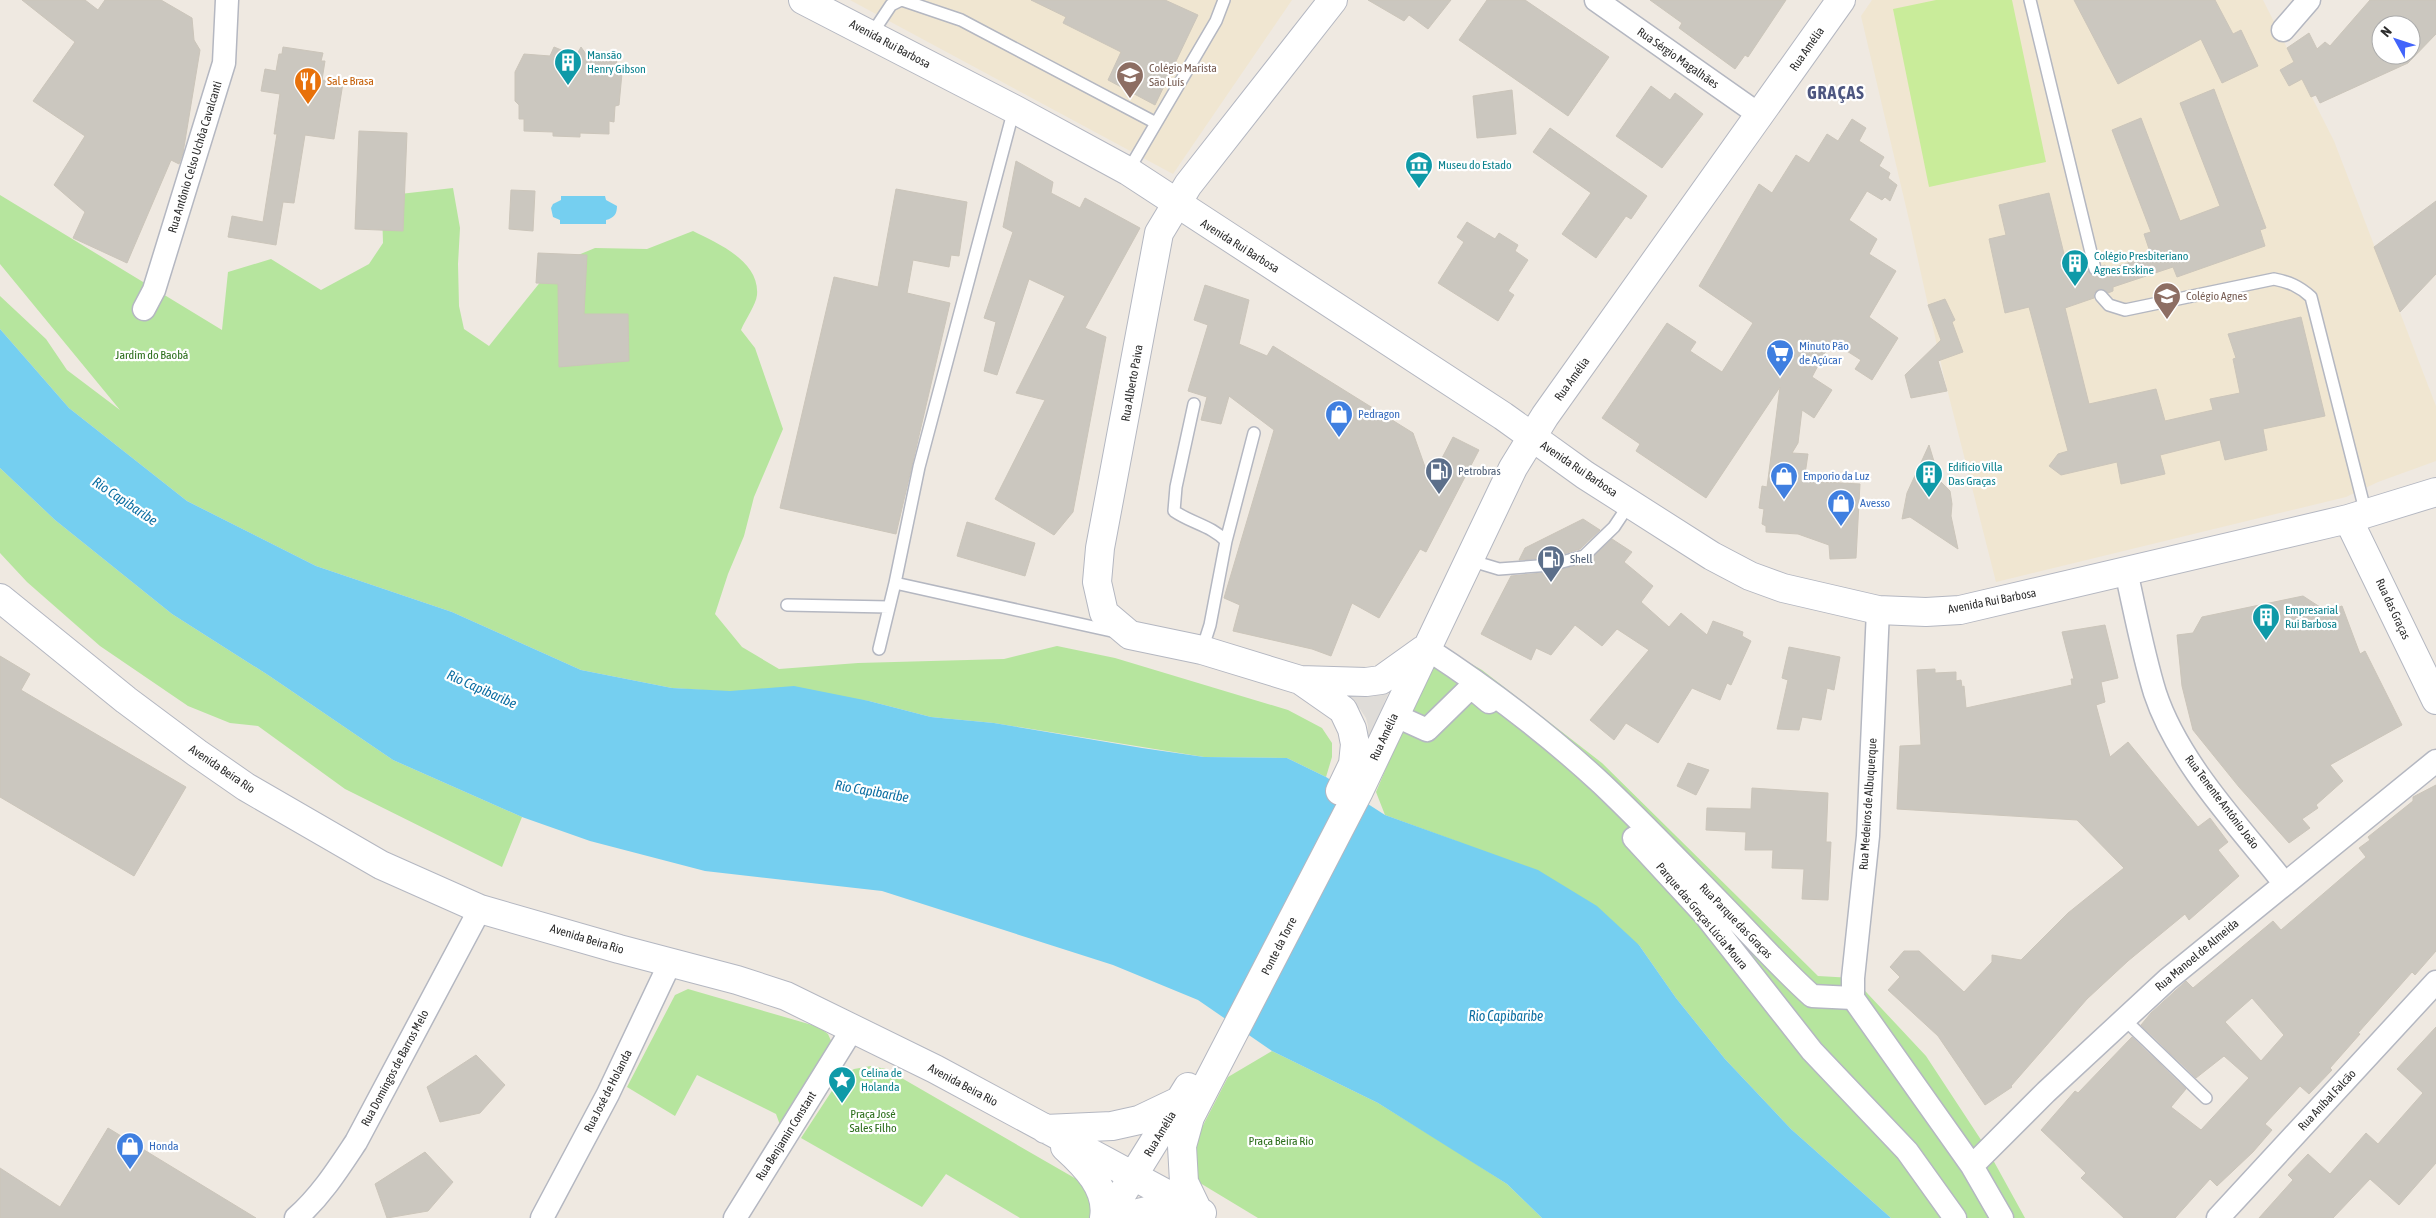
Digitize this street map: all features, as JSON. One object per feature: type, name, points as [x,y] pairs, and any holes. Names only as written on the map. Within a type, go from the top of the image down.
[{"type":"main road","name":"Avenida Rui Barbosa","points":[[802,0],[1014,109],[1128,171],[1176,204],[1346,312],[1586,475],[1712,556],[1750,576],[1791,590],[1878,610],[1926,612],[1960,610],[2357,517],[2436,492]]},
{"type":"main road","name":"Rua Amélia","points":[[1352,786],[1394,715],[1513,468],[1532,437],[1761,116],[1841,0]]},
{"type":"main road","name":"Rua Alberto Paiva","points":[[1326,3],[1176,204],[1159,233],[1100,548],[1097,582],[1104,613],[1130,635],[1202,650],[1300,680],[1366,682],[1381,680],[1426,648]]},
{"type":"main road","name":"Rua das Graças","points":[[2357,517],[2436,700]]},
{"type":"main road","name":"Avenida Beira Rio","points":[[0,598],[126,700],[246,787],[381,865],[480,909],[736,980],[786,996],[935,1069],[1204,1215]]},
{"type":"main road","name":"Rua Alberto Paiva","points":[[1300,680],[1343,710],[1352,729],[1355,744],[1352,786]]},
{"type":"main road","name":"Ponte da Torre","points":[[1188,1098],[1352,786]]},
{"type":"main road","name":"Rua Amélia","points":[[1105,1218],[1188,1098]]},
{"type":"main road","name":"Rua Amélia","points":[[1188,1098],[1182,1159],[1184,1182],[1204,1215]]},
{"type":"main road","points":[[1045,1130],[1112,1126],[1139,1120],[1188,1098]]},
{"type":"main road","points":[[1045,1130],[1081,1161],[1098,1186],[1104,1205],[1105,1218]]},
{"type":"main road","points":[[1125,1218],[1142,1210],[1162,1207],[1204,1215]]},
{"type":"street","name":"Rua Antônio Celso Uchôa Cavalcanti","points":[[144,309],[154,290],[221,71],[228,26],[228,0]]},
{"type":"street","name":"Rua Sérgio Magalhães","points":[[1596,0],[1761,116]]},
{"type":"street","points":[[2283,30],[2310,0]]},
{"type":"street","name":"Rua Tenente Antônio João","points":[[2126,571],[2156,694],[2171,728],[2195,770],[2285,884]]},
{"type":"street","name":"Rua Medeiros de Albuquerque","points":[[1853,998],[1852,978],[1868,836],[1878,610]]},
{"type":"street","name":"Rua Parque das Graças","points":[[1426,648],[1480,683],[1539,728],[1595,778],[1728,911],[1783,970],[1812,996],[1853,998]]},
{"type":"street","name":"Parque das Graças Lúcia Moura","points":[[1394,715],[1427,730],[1471,687],[1583,783],[1700,909],[1812,1050],[1907,1151],[1955,1218]]},
{"type":"street","name":"Rua Manoel de Almeida","points":[[1972,1166],[2123,1018],[2212,941],[2436,761]]},
{"type":"street","name":"Rua Domingos de Barros Melo","points":[[296,1218],[311,1205],[334,1176],[356,1142],[480,909]]},
{"type":"street","name":"Rua José de Holanda","points":[[542,1218],[608,1094],[670,963]]},
{"type":"street","name":"Rua Aníbal Falcão","points":[[2218,1218],[2436,982]]},
{"type":"street","points":[[1853,998],[1972,1166],[2002,1218]]},
{"type":"street","name":"Rua Benjamin Constant","points":[[735,1218],[853,1028]]},
{"type":"lane","points":[[871,35],[891,5],[901,0],[961,20],[1156,123]]},
{"type":"lane","points":[[1128,171],[1216,21],[1224,0]]},
{"type":"lane","points":[[2030,0],[2095,269]]},
{"type":"lane","points":[[879,648],[895,583],[919,467],[1014,109]]},
{"type":"lane","points":[[2101,296],[2109,305],[2125,310],[2274,279],[2288,282],[2301,288],[2310,298],[2357,517]]},
{"type":"lane","points":[[1194,404],[1176,487],[1174,511],[1184,519],[1217,531],[1226,541]]},
{"type":"lane","points":[[1202,650],[1210,625],[1226,541],[1254,433]]},
{"type":"lane","points":[[1469,560],[1499,569],[1551,564],[1584,556],[1614,527],[1630,503]]},
{"type":"lane","points":[[895,583],[1130,635]]},
{"type":"lane","points":[[786,605],[889,607]]},
{"type":"lane","points":[[2123,1018],[2206,1098]]},
{"type":"shaded area","name":"Colégio Marista São Luís","points":[[850,0],[1292,0],[1173,174]]},
{"type":"shaded area","name":"Colégio Agnes","points":[[1872,0],[2263,0],[2334,141],[2436,406],[2436,461],[2378,482],[2346,497],[1996,582],[1944,377],[1861,16]]},
{"type":"shaded area","points":[[1393,682],[1366,746],[1368,726],[1366,718],[1360,709],[1338,696]]},
{"type":"green space","points":[[1936,0],[2012,0],[2046,162],[1929,187],[1893,9]]},
{"type":"green space","name":"Jardim do Baobá","points":[[453,188],[460,228],[458,264],[459,306],[464,329],[489,346],[554,265],[595,248],[647,249],[693,231],[725,248],[752,272],[756,283],[757,295],[755,303],[741,330],[755,348],[783,429],[754,497],[744,536],[728,574],[715,614],[742,647],[779,669],[858,663],[1004,659],[1057,646],[1115,658],[1288,710],[1322,728],[1332,743],[1332,757],[1326,777],[1287,758],[1204,757],[994,723],[931,717],[869,701],[672,688],[581,670],[452,612],[316,566],[187,501],[69,408],[0,329],[0,296],[46,339],[67,370],[120,410],[0,264],[0,195],[222,330],[228,272],[271,259],[321,290],[369,264],[383,243],[382,210],[400,194]]},
{"type":"green space","points":[[0,468],[55,520],[172,614],[268,675],[393,760],[522,817],[502,867],[345,789],[258,726],[230,723],[188,706],[100,646],[27,582],[0,553]]},
{"type":"green space","points":[[1450,652],[1482,670],[1602,763],[1818,976],[1853,978],[1926,1056],[1987,1149],[2025,1218],[1891,1218],[1791,1129],[1725,1059],[1676,998],[1639,945],[1456,841],[1385,815],[1376,792],[1406,721],[1439,656]]},
{"type":"green space","points":[[688,989],[819,1027],[828,1034],[832,1043],[783,1133],[776,1114],[697,1075],[675,1116],[627,1087],[675,995]]},
{"type":"green space","name":"Praça Beira Rio","points":[[1272,1051],[1378,1103],[1451,1148],[1507,1184],[1542,1218],[1258,1218],[1200,1183],[1193,1172],[1196,1139],[1228,1077]]},
{"type":"green space","name":"Praça José Sales Filho","points":[[871,1066],[886,1069],[1085,1184],[1094,1218],[1020,1218],[946,1174],[922,1207],[801,1138],[841,1077],[854,1069]]},
{"type":"water","points":[[561,196],[605,196],[606,200],[617,206],[616,211],[613,217],[606,220],[606,224],[560,224],[560,220],[553,217],[551,208],[553,204],[561,200]]},
{"type":"water","name":"Rio Capibaribe","points":[[0,329],[69,408],[187,501],[316,566],[452,612],[581,670],[672,688],[730,691],[794,686],[869,701],[931,717],[994,723],[1142,748],[1204,757],[1287,758],[1326,777],[1385,815],[1538,870],[1597,906],[1639,945],[1676,998],[1725,1059],[1791,1129],[1891,1218],[1542,1218],[1507,1184],[1378,1103],[1272,1051],[1198,1000],[1113,965],[882,891],[705,871],[590,841],[522,817],[393,760],[268,675],[172,614],[55,520],[0,468]]},
{"type":"building","points":[[22,0],[85,0],[98,10],[105,0],[161,0],[192,18],[194,40],[200,50],[183,153],[179,164],[171,160],[127,263],[73,238],[85,212],[54,185],[85,136],[33,101],[75,42]]},
{"type":"building","points":[[1031,0],[1165,0],[1198,15],[1155,105],[1108,80],[1121,52],[1063,23],[1066,17]]},
{"type":"building","points":[[1368,0],[1451,0],[1428,29],[1409,15],[1404,21]]},
{"type":"building","points":[[1487,0],[1525,0],[1609,57],[1568,116],[1459,40]]},
{"type":"building","points":[[1650,0],[1786,0],[1748,57],[1745,55],[1735,69],[1679,28],[1682,23]]},
{"type":"building","points":[[2074,0],[2215,0],[2233,34],[2241,30],[2258,66],[2222,83],[2201,39],[2118,84]]},
{"type":"building","points":[[2370,0],[2436,0],[2436,34],[2421,50],[2421,15],[2371,15],[2371,65],[2404,65],[2320,103],[2316,95],[2311,97],[2302,79],[2289,86],[2280,70],[2294,62],[2287,48],[2309,33],[2317,49],[2325,42],[2330,46]]},
{"type":"building","points":[[283,47],[323,53],[321,61],[325,61],[322,80],[343,83],[334,139],[305,135],[294,203],[283,202],[276,245],[228,237],[232,216],[263,222],[277,134],[274,134],[280,94],[261,91],[265,69],[276,71],[279,54],[282,54]]},
{"type":"building","name":"Mansão Henry Gibson","points":[[554,47],[576,56],[581,47],[588,57],[617,57],[616,70],[622,73],[619,105],[615,106],[614,122],[609,121],[609,134],[580,133],[580,137],[553,136],[553,132],[524,131],[524,119],[519,119],[519,105],[515,101],[515,72],[524,54],[550,56]]},
{"type":"building","points":[[1651,86],[1670,100],[1675,93],[1703,114],[1662,168],[1616,136]]},
{"type":"building","name":"Colégio Presbiteriano Agnes Erskine","points":[[2214,89],[2266,228],[2260,230],[2265,246],[2177,277],[2173,267],[2113,287],[2113,291],[2108,293],[2099,289],[2094,293],[2094,298],[2065,308],[2089,404],[2156,389],[2165,421],[2213,410],[2210,399],[2240,393],[2233,359],[2236,358],[2228,334],[2301,317],[2325,416],[2263,429],[2267,450],[2225,460],[2220,440],[2160,455],[2165,474],[2121,484],[2117,462],[2061,475],[2049,466],[2058,454],[2068,451],[2029,307],[2005,313],[1989,239],[2006,235],[1999,205],[2049,193],[2070,278],[2088,271],[2092,276],[2097,276],[2102,272],[2102,266],[2105,265],[2107,270],[2151,255],[2144,234],[2151,232],[2112,130],[2141,118],[2180,221],[2220,206],[2180,103]]},
{"type":"building","points":[[1512,90],[1516,134],[1477,138],[1473,96]]},
{"type":"building","points":[[1852,119],[1866,128],[1859,141],[1884,157],[1879,166],[1890,173],[1888,178],[1897,185],[1890,201],[1885,197],[1882,200],[1867,191],[1849,220],[1877,239],[1869,254],[1896,271],[1869,317],[1898,338],[1872,380],[1855,369],[1861,360],[1831,341],[1812,377],[1832,390],[1814,418],[1802,410],[1798,443],[1792,453],[1808,454],[1804,481],[1860,484],[1856,558],[1830,559],[1829,545],[1798,534],[1766,532],[1766,526],[1762,524],[1764,509],[1759,508],[1762,486],[1767,487],[1780,387],[1706,498],[1636,451],[1640,444],[1602,418],[1667,323],[1696,342],[1690,351],[1722,372],[1753,323],[1699,286],[1759,184],[1772,193],[1796,155],[1809,163],[1827,134],[1838,141]]},
{"type":"building","points":[[1550,128],[1647,196],[1631,219],[1626,216],[1596,258],[1562,234],[1591,193],[1533,152]]},
{"type":"building","points":[[359,131],[407,133],[403,231],[355,229]]},
{"type":"building","points":[[1016,161],[1053,182],[1051,193],[1080,208],[1085,198],[1140,228],[1085,328],[1106,337],[1073,512],[1054,535],[995,499],[1045,400],[1016,393],[1065,296],[1029,279],[997,375],[984,371],[996,322],[984,318],[1013,232],[1003,227]]},
{"type":"building","points":[[896,189],[967,202],[959,256],[951,255],[949,267],[913,260],[907,293],[950,303],[896,534],[780,508],[834,277],[878,287]]},
{"type":"building","points":[[511,190],[535,191],[533,231],[509,229]]},
{"type":"building","points":[[2436,201],[2436,274],[2400,312],[2374,247]]},
{"type":"building","points":[[1467,222],[1495,239],[1499,233],[1518,245],[1515,251],[1528,260],[1508,291],[1514,295],[1498,321],[1438,283],[1464,242],[1457,237]]},
{"type":"building","points":[[538,253],[587,255],[584,314],[628,314],[629,361],[559,367],[558,284],[536,283]]},
{"type":"building","points":[[1205,285],[1249,300],[1239,344],[1267,356],[1273,346],[1413,433],[1430,481],[1453,437],[1479,450],[1426,552],[1420,549],[1379,618],[1352,603],[1331,656],[1312,649],[1233,631],[1240,605],[1224,598],[1274,430],[1229,396],[1221,424],[1201,420],[1207,397],[1188,391],[1208,325],[1194,320]]},
{"type":"building","points":[[1945,299],[1955,320],[1952,322],[1963,352],[1938,361],[1947,391],[1911,398],[1905,375],[1941,340],[1928,305]]},
{"type":"building","name":"Edifício Villa Das Graças","points":[[1929,445],[1940,481],[1950,491],[1951,516],[1958,549],[1910,517],[1902,519],[1907,493]]},
{"type":"building","points":[[1583,519],[1600,530],[1580,549],[1550,558],[1519,560],[1525,548]]},
{"type":"building","points":[[967,522],[1035,543],[1025,576],[957,556]]},
{"type":"building","points":[[1612,539],[1632,552],[1624,562],[1653,586],[1641,602],[1669,627],[1681,613],[1707,635],[1713,621],[1743,632],[1742,636],[1751,641],[1731,685],[1727,683],[1720,700],[1692,688],[1658,743],[1626,723],[1614,740],[1590,720],[1649,650],[1617,629],[1602,646],[1575,625],[1551,655],[1536,648],[1531,660],[1481,634],[1511,576],[1552,572],[1586,563]]},
{"type":"building","points":[[2303,596],[2326,611],[2342,606],[2360,654],[2365,651],[2402,725],[2330,765],[2343,781],[2316,805],[2318,808],[2302,819],[2310,828],[2289,843],[2239,787],[2193,730],[2182,686],[2177,635],[2193,633],[2202,617]]},
{"type":"building","points":[[2105,625],[2118,678],[2101,682],[2105,702],[2096,705],[2110,757],[2128,742],[2198,827],[2210,818],[2228,842],[2218,850],[2239,876],[2189,920],[2185,914],[2128,961],[2087,999],[2012,1087],[1985,1105],[1938,1036],[1888,990],[1900,977],[1890,967],[1904,951],[1919,951],[1964,992],[1992,962],[1992,955],[2021,960],[2068,913],[2124,868],[2077,820],[1897,809],[1900,746],[1921,745],[1917,670],[1935,669],[1935,673],[1956,672],[1956,681],[1961,680],[1962,687],[1964,686],[1966,708],[2072,685],[2071,679],[2074,679],[2062,632]]},
{"type":"building","points":[[1789,647],[1840,657],[1834,690],[1827,688],[1821,720],[1802,717],[1799,730],[1777,729],[1788,680],[1782,678]]},
{"type":"building","points":[[0,656],[30,674],[21,690],[186,787],[134,876],[0,797]]},
{"type":"building","points":[[1688,763],[1709,770],[1696,795],[1677,786]]},
{"type":"building","points":[[2436,785],[2436,951],[2415,975],[2412,972],[2358,1033],[2360,1034],[2330,1068],[2332,1070],[2309,1094],[2300,1086],[2265,1124],[2272,1130],[2253,1152],[2217,1186],[2210,1179],[2175,1218],[2124,1218],[2081,1178],[2086,1173],[2041,1130],[2075,1091],[2078,1093],[2132,1037],[2186,1089],[2171,1107],[2201,1130],[2249,1078],[2224,1056],[2196,1078],[2141,1025],[2151,1013],[2186,981],[2193,988],[2273,921],[2281,930],[2366,857],[2359,848],[2370,840],[2368,837],[2413,801],[2413,797]],"holes":[[[2252,998],[2284,1035],[2261,1061],[2225,1022]]]},
{"type":"building","points":[[1752,788],[1828,793],[1826,842],[1831,842],[1828,900],[1802,899],[1804,869],[1772,868],[1773,850],[1745,850],[1746,832],[1706,830],[1707,808],[1751,809]]},
{"type":"building","points":[[2436,1027],[2436,1163],[2399,1205],[2370,1179],[2333,1218],[2259,1218],[2293,1180],[2288,1175],[2308,1154],[2330,1174],[2366,1133],[2378,1144],[2423,1093],[2397,1069]]},
{"type":"building","points":[[476,1055],[505,1085],[480,1113],[440,1122],[427,1087]]},
{"type":"building","name":"Honda","points":[[108,1128],[256,1218],[0,1218],[0,1168],[60,1207]]},
{"type":"building","points":[[425,1152],[453,1182],[428,1211],[387,1218],[375,1184]]},
{"type":"place","name":"Mansão Henry Gibson","points":[[568,86]]},
{"type":"place","name":"Colégio Marista São Luís","points":[[1130,99]]},
{"type":"place","name":"Sal e Brasa","points":[[308,105]]},
{"type":"place","name":"Museu do Estado","points":[[1419,189]]},
{"type":"place","name":"Colégio Presbiteriano Agnes Erskine","points":[[2075,287]]},
{"type":"place","name":"Colégio Agnes","points":[[2167,320]]},
{"type":"place","name":"Minuto Pão de Açúcar","points":[[1780,377]]},
{"type":"place","name":"Pedragon","points":[[1339,438]]},
{"type":"place","name":"Petrobras","points":[[1439,495]]},
{"type":"place","name":"Edifício Villa Das Graças","points":[[1929,498]]},
{"type":"place","name":"Emporio da Luz","points":[[1784,500]]},
{"type":"place","name":"Avesso","points":[[1841,527]]},
{"type":"place","name":"Shell","points":[[1551,583]]},
{"type":"place","name":"Empresarial Rui Barbosa","points":[[2266,641]]},
{"type":"place","name":"Celina de Holanda","points":[[842,1104]]},
{"type":"place","name":"Honda","points":[[130,1170]]},
{"type":"district","name":"GRAÇAS","points":[[1836,93]]}]
